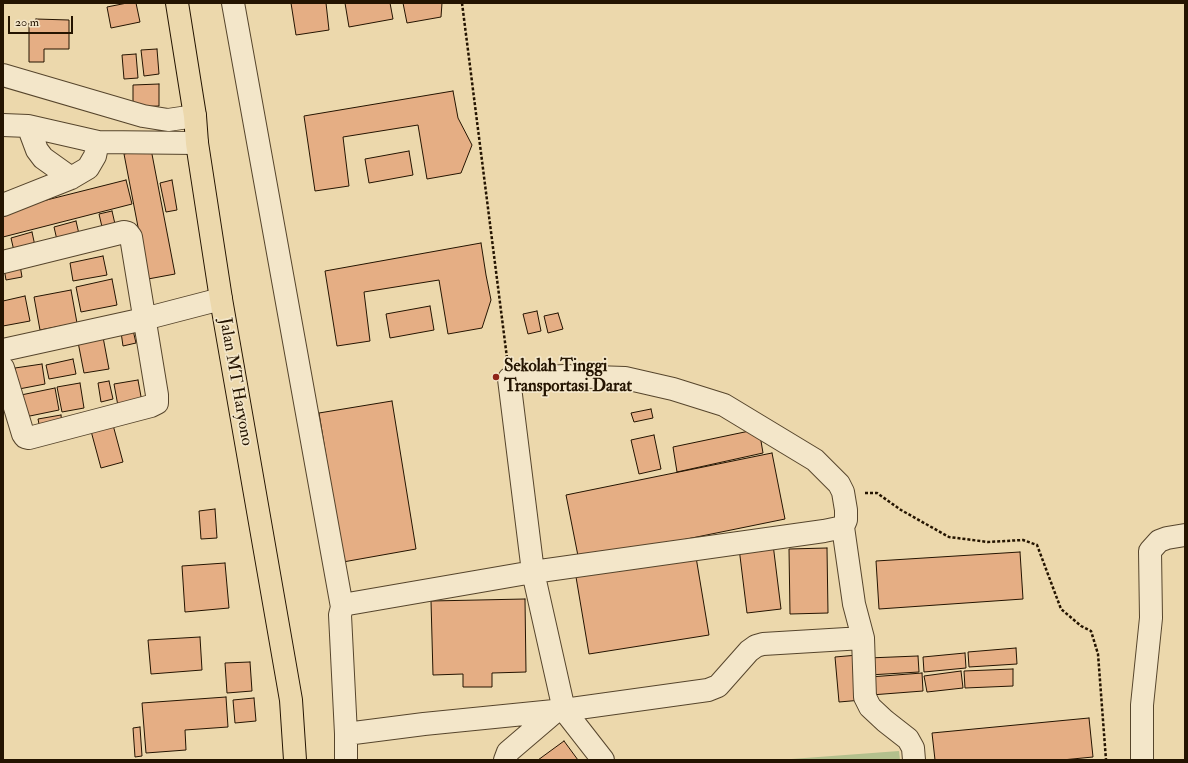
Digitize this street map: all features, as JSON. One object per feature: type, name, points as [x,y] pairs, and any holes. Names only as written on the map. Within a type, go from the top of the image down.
[{"type":"main road","name":"Jalan MT Haryono","points":[[177,3],[221,299],[291,700],[295,760]]},
{"type":"street","points":[[233,3],[342,607],[340,615],[346,760]]},
{"type":"street","points":[[3,75],[143,116],[168,120],[195,116]]},
{"type":"street","points":[[3,125],[28,126],[98,142],[197,143]]},
{"type":"street","points":[[28,126],[37,150],[43,158],[71,178]]},
{"type":"street","points":[[3,205],[71,178],[88,168],[94,156],[98,142]]},
{"type":"street","points":[[3,262],[124,232],[128,233],[131,237],[157,395],[157,403],[151,406],[29,438],[25,437],[23,434],[3,368]]},
{"type":"street","points":[[3,350],[144,319],[221,299]]},
{"type":"street","points":[[602,760],[560,710],[533,572],[509,379],[564,376],[625,378],[673,389],[724,405],[815,460],[839,484],[846,510],[846,520],[843,527],[854,604],[863,638],[865,696],[870,707],[908,739],[912,748],[914,760]]},
{"type":"street","points":[[342,607],[348,604],[533,572],[824,531],[843,527]]},
{"type":"street","points":[[1142,760],[1142,705],[1151,618],[1150,551],[1159,541],[1185,535]]},
{"type":"street","points":[[346,734],[424,724],[560,710],[708,690],[718,686],[749,651],[756,646],[763,644],[863,638]]},
{"type":"street","points":[[505,760],[508,752],[560,710]]},
{"type":"path","points":[[462,3],[509,379]]},
{"type":"path","points":[[842,492],[877,493],[901,510],[949,537],[988,542],[1023,540],[1037,545],[1061,609],[1082,626],[1091,631],[1098,654],[1106,760]]},
{"type":"green space","points":[[899,751],[900,760],[778,760]]},
{"type":"building","points":[[127,3],[136,3],[140,22],[111,28],[107,7]]},
{"type":"building","points":[[291,3],[326,3],[329,30],[296,35]]},
{"type":"building","points":[[345,3],[390,3],[393,19],[349,27]]},
{"type":"building","points":[[403,3],[442,3],[441,17],[407,23]]},
{"type":"building","points":[[36,19],[69,20],[69,49],[44,49],[44,62],[29,62],[29,23],[36,23]]},
{"type":"building","points":[[157,49],[159,74],[144,76],[141,50]]},
{"type":"building","points":[[136,54],[138,78],[124,79],[122,55]]},
{"type":"building","points":[[159,84],[159,106],[133,107],[133,85]]},
{"type":"building","points":[[453,91],[458,118],[472,145],[461,173],[427,179],[418,125],[343,137],[349,186],[315,191],[304,116]]},
{"type":"building","points":[[151,149],[175,274],[148,279],[124,154]]},
{"type":"building","points":[[409,151],[413,175],[369,183],[365,159]]},
{"type":"building","points":[[126,180],[132,204],[3,237],[3,211]]},
{"type":"building","points":[[172,180],[177,210],[166,212],[160,183]]},
{"type":"building","points":[[112,211],[115,224],[102,227],[99,214]]},
{"type":"building","points":[[76,221],[79,234],[57,240],[54,227]]},
{"type":"building","points":[[32,232],[35,246],[14,251],[11,238]]},
{"type":"building","points":[[481,243],[491,300],[482,328],[448,334],[439,280],[364,292],[370,341],[337,346],[325,271]]},
{"type":"building","points":[[103,256],[107,275],[73,281],[70,263]]},
{"type":"building","points":[[20,265],[22,277],[6,280],[4,268]]},
{"type":"building","points":[[112,279],[117,305],[81,312],[76,287]]},
{"type":"building","points":[[71,290],[77,323],[40,330],[34,297]]},
{"type":"building","points":[[25,296],[30,321],[3,326],[3,301]]},
{"type":"building","points":[[430,306],[434,330],[390,338],[386,314]]},
{"type":"building","points":[[537,311],[541,331],[528,334],[523,314]]},
{"type":"building","points":[[558,313],[563,329],[548,333],[544,316]]},
{"type":"building","points":[[133,330],[136,343],[123,346],[121,332]]},
{"type":"building","points":[[103,337],[109,369],[84,373],[78,342]]},
{"type":"building","points":[[73,359],[76,374],[49,379],[46,365]]},
{"type":"building","points":[[42,364],[45,384],[19,389],[15,368]]},
{"type":"building","points":[[138,380],[142,402],[118,406],[114,384]]},
{"type":"building","points":[[109,381],[113,399],[101,402],[98,383]]},
{"type":"building","points":[[80,383],[84,408],[62,412],[57,387]]},
{"type":"building","points":[[55,388],[59,410],[25,417],[21,395]]},
{"type":"building","points":[[392,401],[416,549],[343,562],[319,413]]},
{"type":"building","points":[[651,409],[653,418],[634,422],[631,413]]},
{"type":"building","points":[[61,415],[62,425],[40,429],[38,419]]},
{"type":"building","points":[[113,425],[123,462],[101,468],[91,431]]},
{"type":"building","points":[[759,429],[763,453],[677,472],[673,447]]},
{"type":"building","points":[[654,435],[661,469],[639,474],[631,440]]},
{"type":"building","points":[[772,453],[785,519],[579,561],[566,495]]},
{"type":"building","points":[[215,509],[217,538],[201,539],[199,511]]},
{"type":"building","points":[[773,544],[781,609],[747,613],[739,548]]},
{"type":"building","points":[[827,548],[828,613],[790,614],[789,549]]},
{"type":"building","points":[[1020,552],[1023,599],[879,609],[876,561]]},
{"type":"building","points":[[696,557],[709,635],[589,654],[576,577]]},
{"type":"building","points":[[225,563],[229,608],[185,612],[182,566]]},
{"type":"building","points":[[525,599],[526,672],[492,673],[492,687],[463,687],[463,674],[433,675],[431,601]]},
{"type":"building","points":[[200,637],[202,670],[151,674],[148,640]]},
{"type":"building","points":[[1016,648],[1017,664],[969,667],[968,652]]},
{"type":"building","points":[[965,653],[966,668],[924,672],[923,657]]},
{"type":"building","points":[[858,655],[862,700],[839,702],[835,657]]},
{"type":"building","points":[[918,656],[919,672],[869,675],[868,658]]},
{"type":"building","points":[[250,662],[252,691],[227,693],[225,663]]},
{"type":"building","points":[[1013,669],[1013,686],[965,688],[964,671]]},
{"type":"building","points":[[961,671],[963,688],[927,692],[924,676]]},
{"type":"building","points":[[922,673],[923,691],[871,695],[870,677]]},
{"type":"building","points":[[226,697],[228,727],[185,730],[186,750],[146,753],[142,703]]},
{"type":"building","points":[[254,698],[256,721],[235,723],[233,700]]},
{"type":"building","points":[[1089,718],[1093,757],[1062,760],[935,760],[932,733]]},
{"type":"building","points":[[140,727],[142,756],[135,757],[133,728]]},
{"type":"building","points":[[564,741],[578,760],[538,760]]},
{"type":"place","name":"Sekolah Tinggi Transportasi Darat","points":[[496,377]]}]
